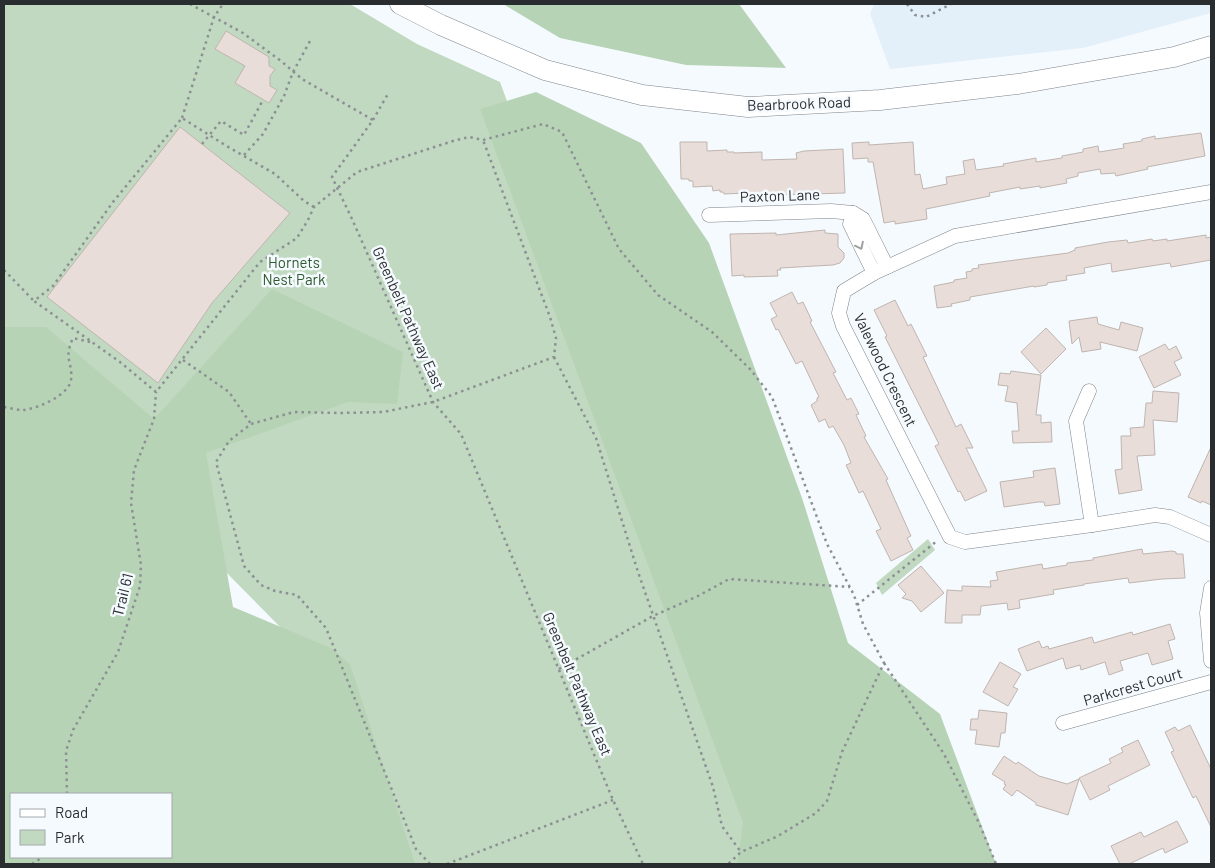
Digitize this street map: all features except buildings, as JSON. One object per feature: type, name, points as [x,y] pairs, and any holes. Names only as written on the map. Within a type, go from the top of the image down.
[{"type":"street","name":"Bearbrook Road","points":[[400,4],[440,26],[545,70],[642,95],[748,107],[880,100],[1018,84],[1174,57],[1211,46]]},
{"type":"street","name":"Valewood Crescent","points":[[948,532],[843,326],[839,313],[844,291],[874,273],[955,236],[1211,192]]},
{"type":"street","name":"Paxton Lane","points":[[709,215],[831,210],[853,213]]},
{"type":"street","points":[[874,273],[850,224],[853,213],[863,219],[887,267]]},
{"type":"street","points":[[1089,391],[1076,421],[1092,526]]},
{"type":"street","points":[[948,532],[950,537],[965,542],[1092,526],[1156,515],[1170,517],[1211,535]]},
{"type":"street","points":[[1211,588],[1207,613],[1211,661]]},
{"type":"street","name":"Parkcrest Court","points":[[1063,723],[1211,682]]},
{"type":"path","points":[[190,4],[243,33],[314,87],[373,120],[389,92]]},
{"type":"path","points":[[34,301],[53,286],[113,202],[182,118],[214,17],[223,4]]},
{"type":"path","points":[[907,4],[915,15],[926,18],[952,4]]},
{"type":"path","points":[[244,155],[263,134],[284,96],[293,72],[310,41]]},
{"type":"path","points":[[202,144],[221,121],[244,135],[263,100]]},
{"type":"path","points":[[182,118],[275,174],[314,207]]},
{"type":"path","name":"Greenbelt Pathway East","points":[[373,120],[332,177],[433,402],[461,434],[613,800],[643,864]]},
{"type":"path","points":[[4,270],[34,301],[120,362],[156,392],[260,262],[297,238],[314,207],[357,172],[469,137],[483,140],[543,124],[562,132],[619,249],[658,295],[712,332],[750,369],[772,397],[827,544],[850,587],[863,624],[884,663],[944,754],[979,823],[996,864]]},
{"type":"path","points":[[483,140],[550,317],[556,338],[554,357],[596,438],[638,572],[713,787],[722,826],[741,852]]},
{"type":"path","points":[[4,407],[22,410],[38,407],[66,391],[71,381],[67,350],[73,338],[92,342]]},
{"type":"path","points":[[430,864],[416,849],[326,628],[297,595],[275,591],[260,585],[244,566],[216,462],[228,441],[251,424],[294,412],[341,414],[383,412],[433,402],[554,357]]},
{"type":"path","points":[[183,360],[229,392],[251,424]]},
{"type":"path","name":"Trail 61","points":[[66,793],[66,751],[73,730],[118,652],[140,586],[141,565],[131,503],[134,470],[154,420],[156,392]]},
{"type":"path","points":[[857,605],[948,532]]},
{"type":"path","points":[[559,669],[653,616],[698,596],[729,579],[850,587]]},
{"type":"path","points":[[728,864],[741,852],[778,836],[816,813],[827,801],[842,752],[884,663]]},
{"type":"path","points":[[447,864],[613,800]]},
{"type":"shaded area","points":[[874,4],[1211,4],[1211,13],[1083,48],[890,69],[870,14]]},
{"type":"green space","name":"Hornets Nest Park","points":[[4,4],[350,4],[417,44],[500,82],[773,828],[763,864],[408,864],[354,702],[4,349]]},
{"type":"green space","points":[[503,4],[739,4],[786,68],[686,65],[560,38]]},
{"type":"green space","points":[[536,92],[641,143],[709,243],[802,498],[848,643],[940,714],[996,864],[737,864],[743,823],[480,109]]},
{"type":"green space","points":[[272,289],[403,352],[397,404],[348,402],[206,453],[233,607],[331,648],[350,664],[415,864],[4,864],[4,327],[46,327],[154,419]]},
{"type":"green space","points":[[928,539],[935,550],[882,595],[876,583]]}]
